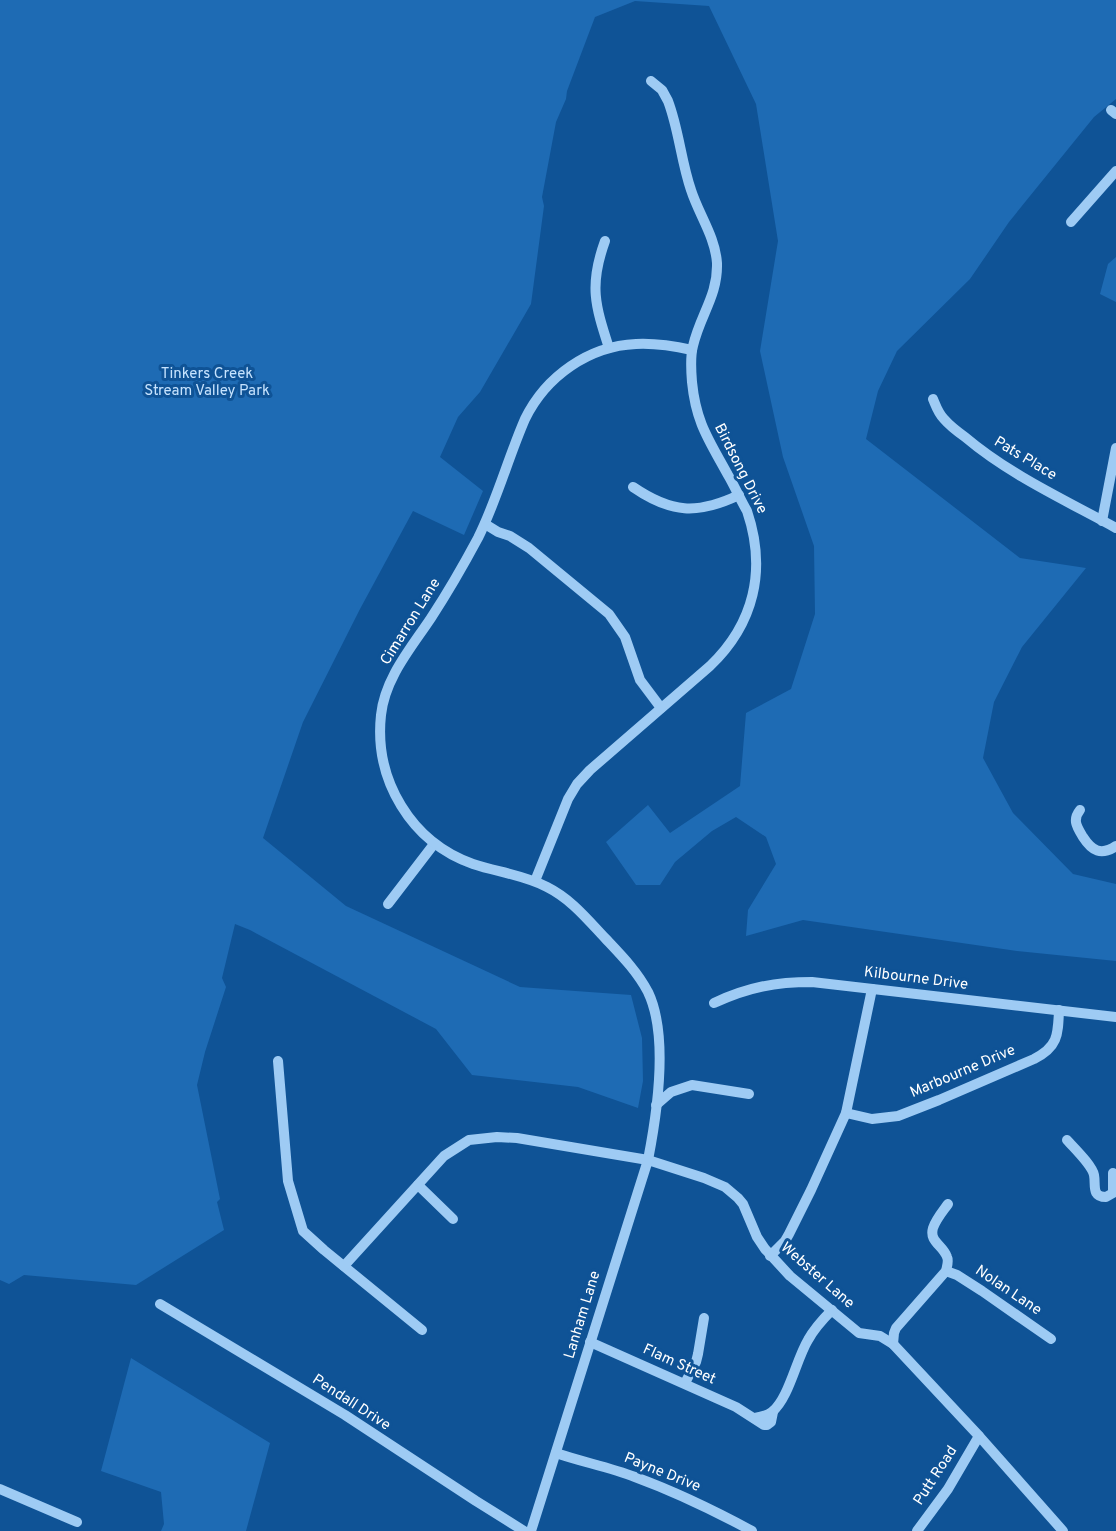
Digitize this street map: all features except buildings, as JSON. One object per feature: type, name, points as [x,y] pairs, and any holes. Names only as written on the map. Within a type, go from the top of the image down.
[{"type":"street","name":"Birdsong Drive","points":[[535,881],[564,808],[577,784],[590,770],[715,661],[733,640],[744,622],[755,587],[755,541],[750,521],[702,429],[691,376],[692,350],[714,291],[717,271],[713,240],[690,189],[666,96],[651,81]]},
{"type":"street","points":[[1071,222],[1116,171]]},
{"type":"street","points":[[605,241],[598,261],[595,287],[598,314],[609,348]]},
{"type":"street","name":"Cimarron Lane","points":[[656,1102],[659,1063],[655,1011],[651,999],[628,963],[561,894],[535,881],[474,865],[454,856],[434,844],[411,821],[387,777],[383,759],[381,714],[383,703],[396,672],[460,571],[485,524],[528,412],[550,383],[579,360],[609,348],[623,345],[663,344],[692,350]]},
{"type":"street","name":"Pats Place","points":[[933,399],[943,419],[974,445],[1016,474],[1116,528]]},
{"type":"street","points":[[1102,521],[1116,448]]},
{"type":"street","points":[[633,488],[652,500],[687,508],[710,507],[738,495]]},
{"type":"street","points":[[485,524],[529,548],[609,614],[625,637],[640,680],[661,708]]},
{"type":"street","points":[[1080,810],[1075,817],[1075,822],[1089,846],[1100,851],[1116,846]]},
{"type":"street","points":[[388,904],[434,844]]},
{"type":"street","name":"Kilbourne Drive","points":[[714,1003],[748,989],[777,984],[824,983],[1116,1017]]},
{"type":"street","points":[[770,1256],[789,1234],[846,1113],[872,989]]},
{"type":"street","name":"Marbourne Drive","points":[[846,1113],[872,1119],[898,1116],[1034,1059],[1048,1051],[1055,1041],[1058,1032],[1059,1010]]},
{"type":"street","points":[[278,1061],[288,1181],[303,1231],[422,1330]]},
{"type":"street","points":[[656,1102],[670,1092],[692,1085],[749,1094]]},
{"type":"street","name":"Lanham Lane","points":[[531,1531],[648,1160],[656,1102]]},
{"type":"street","name":"Webster Lane","points":[[344,1266],[444,1156],[469,1140],[497,1137],[517,1138],[648,1160],[704,1178],[733,1193],[743,1204],[757,1237],[770,1256],[790,1276],[859,1332],[880,1336],[893,1344],[1063,1531]]},
{"type":"street","points":[[1067,1140],[1094,1173],[1097,1194],[1102,1198],[1110,1196],[1113,1193],[1115,1171],[1107,1174],[1094,1173]]},
{"type":"street","points":[[418,1185],[453,1219]]},
{"type":"street","points":[[893,1344],[896,1328],[946,1271],[947,1256],[933,1240],[932,1235],[934,1226],[948,1204]]},
{"type":"street","name":"Nolan Lane","points":[[946,1271],[957,1275],[982,1291],[1051,1339]]},
{"type":"street","name":"Pendall Drive","points":[[160,1304],[345,1415],[524,1531]]},
{"type":"street","name":"Flam Street","points":[[590,1342],[685,1383],[754,1418],[773,1412],[785,1393],[795,1366],[814,1329],[832,1310]]},
{"type":"street","points":[[685,1383],[696,1362],[704,1318]]},
{"type":"street","name":"Putt Road","points":[[917,1531],[948,1489],[979,1436]]},
{"type":"street","name":"Payne Drive","points":[[556,1453],[650,1483],[684,1497],[752,1531]]},
{"type":"street","points":[[0,1489],[77,1522]]},
{"type":"green space","name":"Tinkers Creek Stream Valley Park","points":[[0,0],[1116,0],[1116,99],[1094,117],[1009,222],[970,279],[897,351],[878,391],[866,439],[1020,558],[1086,568],[1022,647],[994,702],[983,758],[1013,813],[1073,874],[1116,884],[1116,961],[1017,951],[803,920],[746,936],[748,910],[776,864],[766,837],[736,817],[712,831],[675,862],[660,885],[636,885],[606,842],[648,805],[670,833],[740,786],[746,713],[791,689],[815,614],[814,546],[783,457],[760,351],[778,241],[756,104],[709,6],[635,1],[595,17],[556,122],[542,197],[544,206],[531,304],[480,392],[458,417],[440,457],[483,491],[464,535],[413,511],[303,722],[263,838],[346,906],[520,987],[631,995],[642,1038],[643,1081],[638,1108],[578,1087],[472,1075],[436,1029],[235,924],[222,978],[226,987],[197,1085],[224,1230],[136,1285],[24,1275],[9,1284],[0,1280]]},
{"type":"green space","points":[[1116,257],[1116,302],[1100,294],[1108,264]]},
{"type":"green space","points":[[131,1358],[270,1443],[246,1531],[161,1531],[164,1524],[161,1492],[101,1471]]}]
